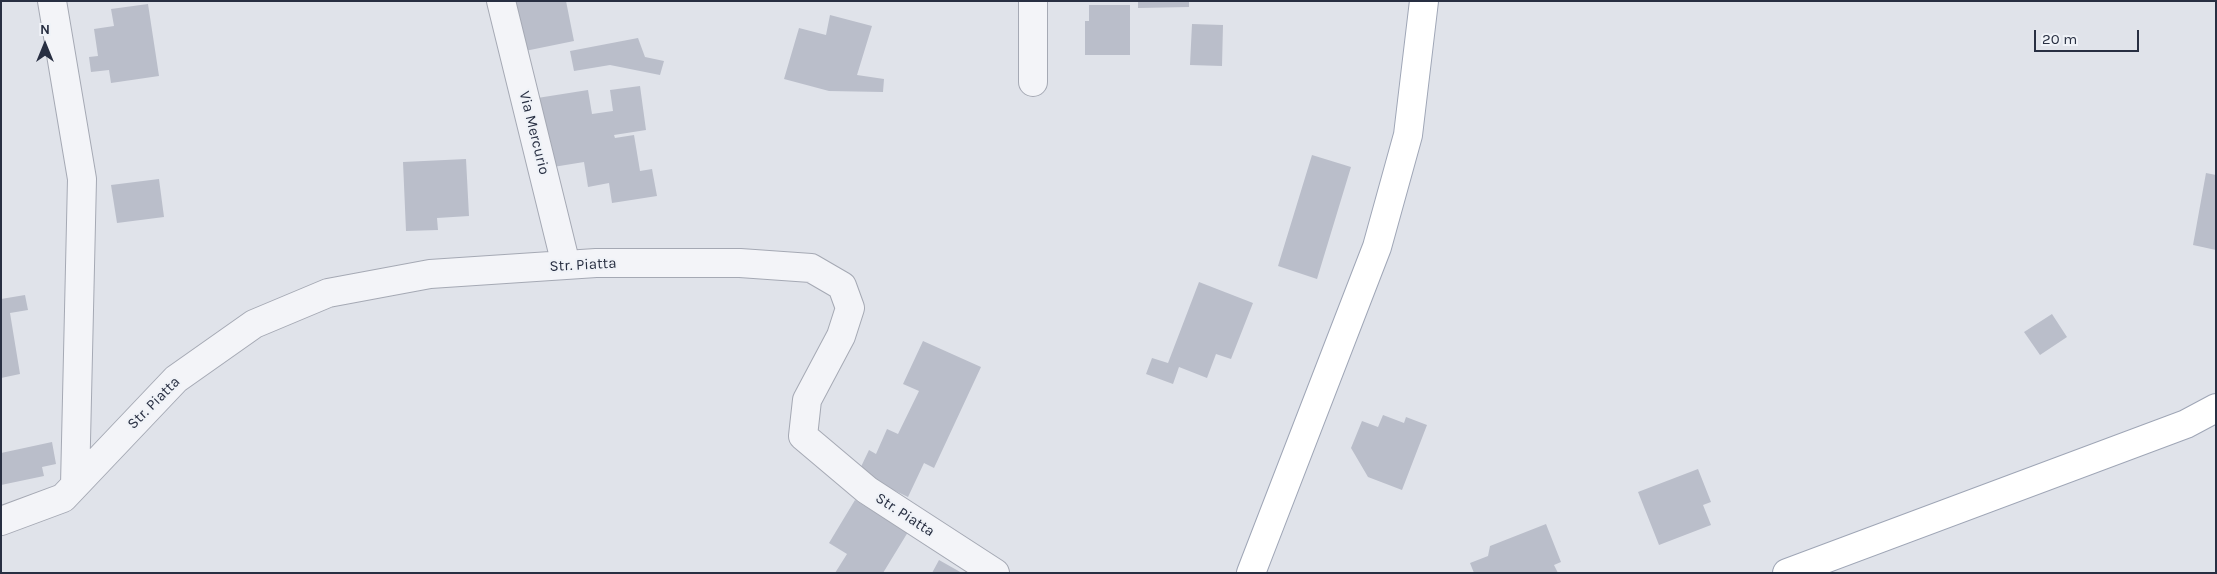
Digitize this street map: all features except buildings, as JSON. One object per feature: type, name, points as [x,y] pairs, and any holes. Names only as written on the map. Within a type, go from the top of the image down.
[{"type":"main road","points":[[1252,573],[1378,246],[1408,136],[1424,1]]},
{"type":"main road","points":[[1787,573],[2186,424],[2216,408]]},
{"type":"street","points":[[52,1],[82,179],[75,485]]},
{"type":"street","name":"Via Mercurio","points":[[501,1],[566,265]]},
{"type":"street","points":[[1033,1],[1033,82]]},
{"type":"street","name":"Str. Piatta","points":[[1,521],[63,498],[176,379],[254,324],[328,293],[430,274],[596,263],[740,263],[810,268],[842,286],[850,308],[842,336],[807,400],[803,436],[867,490],[995,573]]}]
